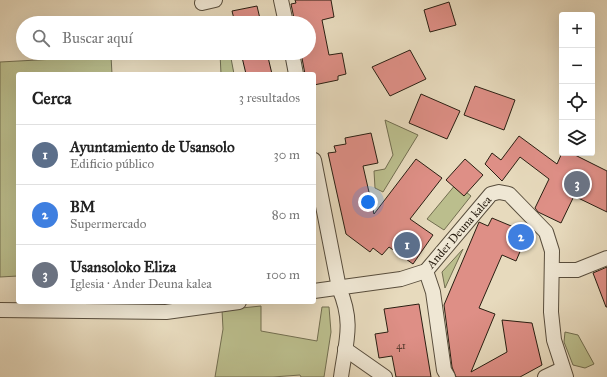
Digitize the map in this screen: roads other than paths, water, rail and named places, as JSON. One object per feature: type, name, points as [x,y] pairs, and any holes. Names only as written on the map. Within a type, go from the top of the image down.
[{"type":"street","points":[[281,0],[284,16]]},
{"type":"street","points":[[293,60],[296,72]]},
{"type":"street","points":[[316,170],[339,288],[346,305],[348,324],[341,377]]},
{"type":"street","name":"Ander Deuna kalea","points":[[316,291],[356,284],[401,279],[426,271],[491,194],[499,192],[509,194],[546,232],[552,251],[551,312],[554,340],[564,373],[545,377]]},
{"type":"street","points":[[552,270],[577,270],[607,258]]},
{"type":"street","points":[[426,271],[433,292],[444,370],[448,377]]},
{"type":"street","points":[[0,310],[166,312],[224,304]]},
{"type":"street","points":[[345,349],[385,377]]},
{"type":"place","name":"Usansoloko Eliza","points":[[577,184]]},
{"type":"place","name":"BM","points":[[521,237]]},
{"type":"place","name":"Ayuntamiento de Usansolo","points":[[407,245]]}]
